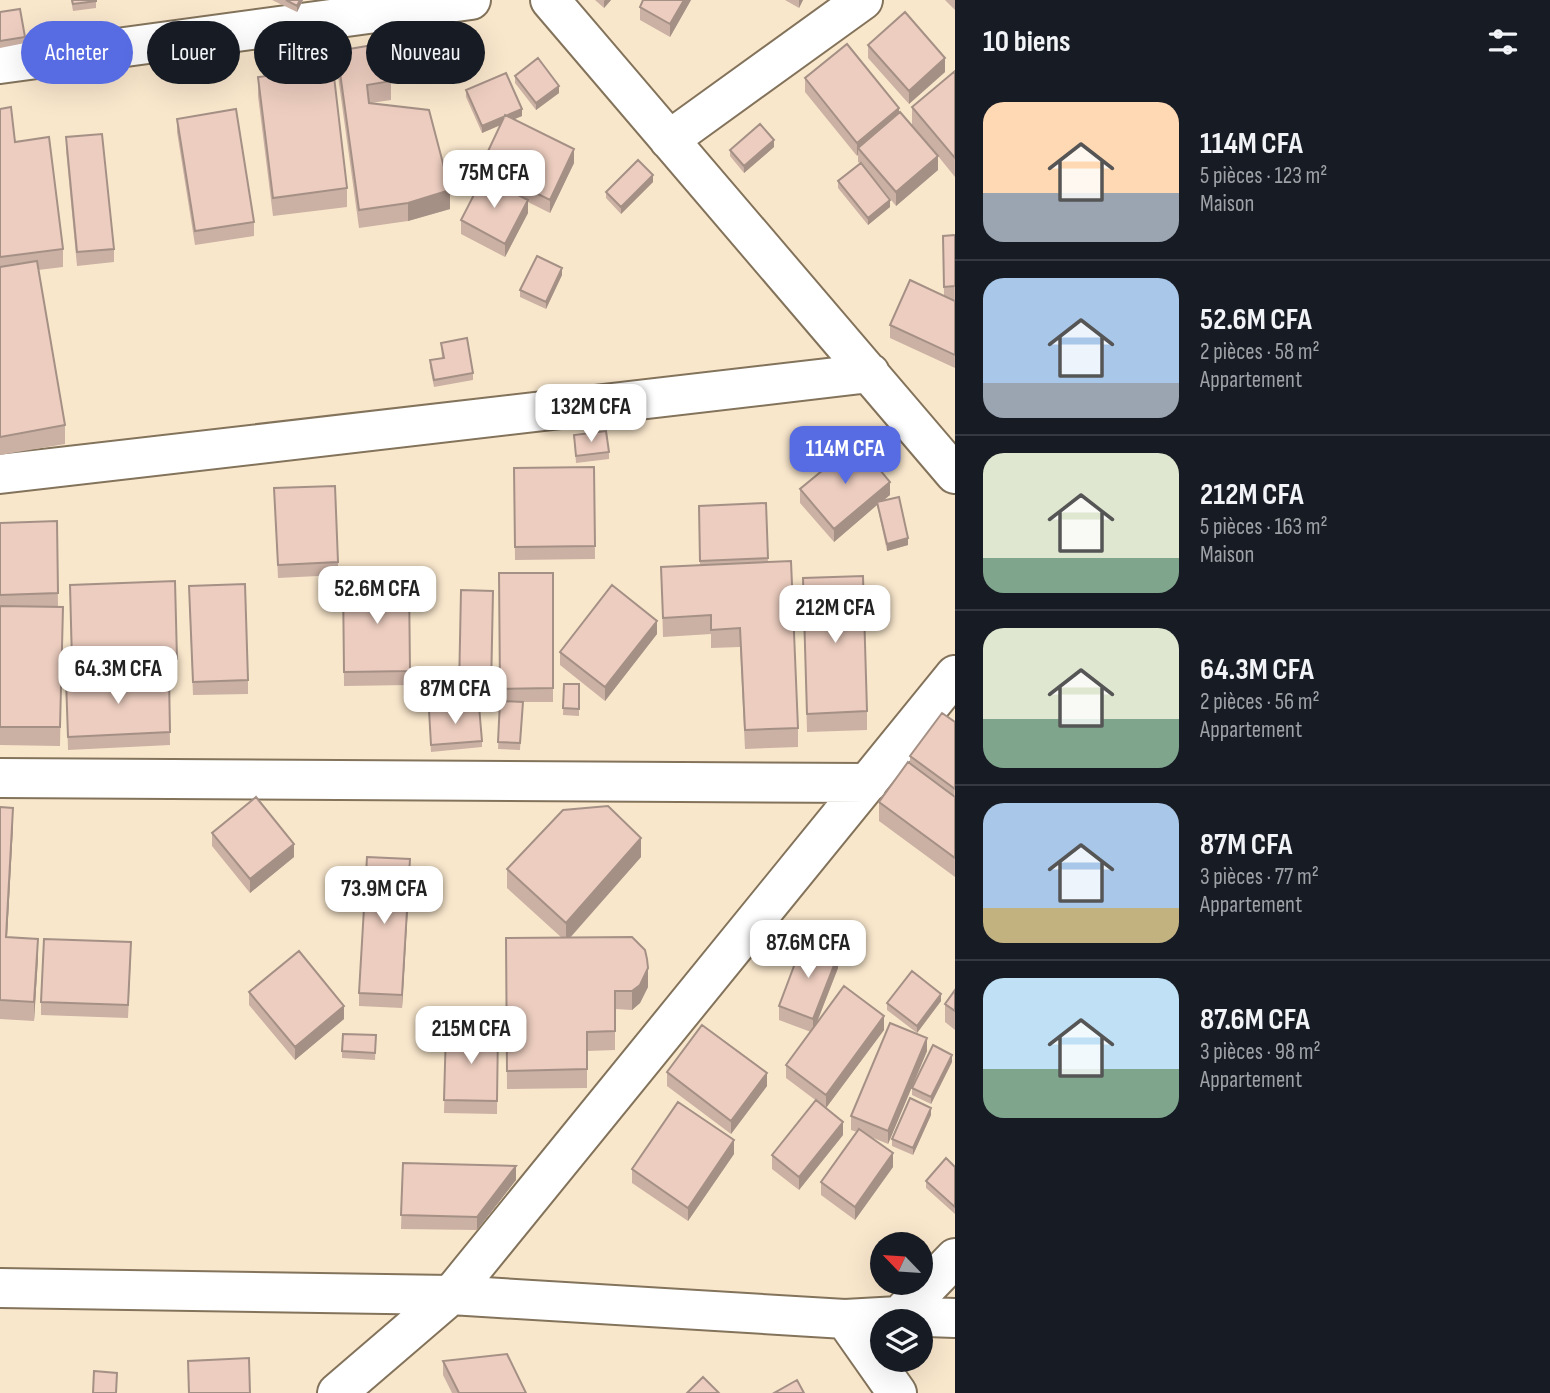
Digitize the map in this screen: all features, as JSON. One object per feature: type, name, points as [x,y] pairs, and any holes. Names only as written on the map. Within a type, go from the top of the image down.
[{"type":"street","points":[[0,64],[471,0]]},
{"type":"street","points":[[550,0],[955,474]]},
{"type":"street","points":[[669,139],[863,0]]},
{"type":"street","points":[[0,474],[870,373]]},
{"type":"street","points":[[337,1393],[451,1294],[955,675]]},
{"type":"street","points":[[0,778],[868,783]]},
{"type":"street","points":[[906,1309],[955,1258]]},
{"type":"street","points":[[0,1288],[451,1294],[845,1319],[870,1318]]},
{"type":"street","points":[[933,1317],[955,1318]]},
{"type":"street","points":[[845,1319],[897,1393]]},
{"type":"building","points":[[72,0],[96,0],[96,1],[73,4]]},
{"type":"building","points":[[286,0],[300,0],[297,6]]},
{"type":"building","points":[[643,0],[684,0],[670,24],[640,7]]},
{"type":"building","points":[[20,9],[21,38],[0,41],[0,12]]},
{"type":"building","points":[[905,12],[945,58],[909,91],[868,45]]},
{"type":"building","points":[[847,44],[899,108],[857,143],[805,78]]},
{"type":"building","points":[[366,46],[366,84],[373,84],[367,85],[369,103],[429,110],[450,190],[408,203],[359,210],[342,84],[352,84],[352,48]]},
{"type":"building","points":[[538,58],[559,86],[536,103],[515,76]]},
{"type":"building","points":[[955,71],[955,158],[912,107]]},
{"type":"building","points":[[506,73],[522,109],[482,126],[466,90]]},
{"type":"building","points":[[259,84],[335,84],[347,188],[273,198]]},
{"type":"building","points":[[11,107],[15,142],[49,137],[63,249],[0,257],[0,109]]},
{"type":"building","points":[[236,109],[254,222],[195,231],[177,119]]},
{"type":"building","points":[[900,112],[938,156],[896,192],[858,148]]},
{"type":"building","points":[[505,115],[574,149],[550,200],[481,166]]},
{"type":"building","points":[[760,124],[774,140],[744,166],[730,150]]},
{"type":"building","points":[[102,134],[114,249],[77,252],[66,137]]},
{"type":"building","points":[[638,160],[653,175],[621,207],[606,192]]},
{"type":"building","points":[[861,163],[890,200],[868,218],[838,181]]},
{"type":"building","points":[[483,177],[528,200],[505,244],[461,220]]},
{"type":"building","points":[[955,235],[955,286],[944,287],[943,236]]},
{"type":"building","points":[[537,256],[562,268],[546,302],[520,290]]},
{"type":"building","points":[[37,261],[65,425],[0,437],[0,267]]},
{"type":"building","points":[[910,280],[955,301],[955,355],[890,325]]},
{"type":"building","points":[[467,338],[473,373],[434,380],[430,360],[444,358],[441,343]]},
{"type":"building","points":[[606,431],[609,452],[576,456],[574,435]]},
{"type":"building","points":[[857,442],[890,482],[834,529],[800,489]]},
{"type":"building","points":[[594,467],[595,546],[515,547],[514,468]]},
{"type":"building","points":[[335,486],[338,562],[278,565],[274,488]]},
{"type":"building","points":[[899,497],[908,538],[887,544],[877,502]]},
{"type":"building","points":[[766,503],[768,558],[700,561],[699,506]]},
{"type":"building","points":[[57,521],[58,593],[0,595],[0,523]]},
{"type":"building","points":[[791,561],[798,728],[745,730],[740,628],[711,630],[711,615],[663,618],[661,567]]},
{"type":"building","points":[[499,573],[553,573],[553,688],[500,689]]},
{"type":"building","points":[[863,576],[867,711],[807,714],[803,578]]},
{"type":"building","points":[[409,580],[410,671],[344,672],[343,582]]},
{"type":"building","points":[[175,581],[177,659],[72,662],[70,585]]},
{"type":"building","points":[[245,584],[248,680],[193,682],[189,586]]},
{"type":"building","points":[[612,585],[657,621],[605,687],[560,652]]},
{"type":"building","points":[[461,590],[493,591],[491,691],[459,690]]},
{"type":"building","points":[[0,606],[63,607],[60,727],[0,727]]},
{"type":"building","points":[[169,676],[170,732],[68,737],[66,680]]},
{"type":"building","points":[[564,684],[579,684],[579,709],[563,708]]},
{"type":"building","points":[[500,701],[523,702],[520,743],[498,742]]},
{"type":"building","points":[[479,706],[482,741],[431,745],[429,710]]},
{"type":"building","points":[[942,713],[955,722],[955,789],[910,756]]},
{"type":"building","points":[[908,762],[955,797],[955,858],[879,802]]},
{"type":"building","points":[[256,797],[294,844],[250,879],[212,833]]},
{"type":"building","points":[[608,806],[641,838],[566,923],[507,869],[563,810]]},
{"type":"building","points":[[0,807],[13,808],[6,937],[38,939],[34,1002],[0,1000]]},
{"type":"building","points":[[367,857],[410,859],[402,995],[359,993]]},
{"type":"building","points":[[632,937],[645,950],[648,968],[640,985],[632,991],[615,991],[615,1031],[587,1032],[587,1069],[507,1071],[506,938]]},
{"type":"building","points":[[44,939],[131,942],[128,1005],[41,1002]]},
{"type":"building","points":[[803,942],[838,955],[813,1019],[779,1006]]},
{"type":"building","points":[[299,951],[344,1006],[295,1047],[249,992]]},
{"type":"building","points":[[912,971],[941,994],[917,1026],[887,1003]]},
{"type":"building","points":[[844,986],[884,1016],[826,1095],[786,1065]]},
{"type":"building","points":[[955,990],[955,1011],[945,1004]]},
{"type":"building","points":[[890,1023],[927,1038],[888,1131],[851,1116]]},
{"type":"building","points":[[702,1025],[767,1073],[731,1121],[667,1072]]},
{"type":"building","points":[[446,1030],[498,1031],[497,1101],[444,1100]]},
{"type":"building","points":[[343,1034],[376,1035],[375,1053],[342,1051]]},
{"type":"building","points":[[933,1045],[952,1055],[931,1097],[912,1088]]},
{"type":"building","points":[[910,1098],[931,1108],[913,1148],[892,1139]]},
{"type":"building","points":[[816,1100],[843,1122],[799,1177],[772,1155]]},
{"type":"building","points":[[678,1102],[734,1140],[688,1208],[632,1169]]},
{"type":"building","points":[[859,1129],[893,1153],[855,1207],[821,1182]]},
{"type":"building","points":[[946,1158],[955,1167],[955,1207],[926,1181]]},
{"type":"building","points":[[403,1163],[516,1166],[477,1217],[401,1215]]},
{"type":"building","points":[[507,1354],[526,1393],[459,1393],[443,1361]]},
{"type":"building","points":[[249,1358],[250,1393],[189,1393],[188,1361]]},
{"type":"building","points":[[94,1371],[117,1373],[116,1393],[93,1393]]},
{"type":"building","points":[[703,1377],[719,1393],[687,1393]]},
{"type":"building","points":[[797,1380],[804,1393],[774,1393]]}]
